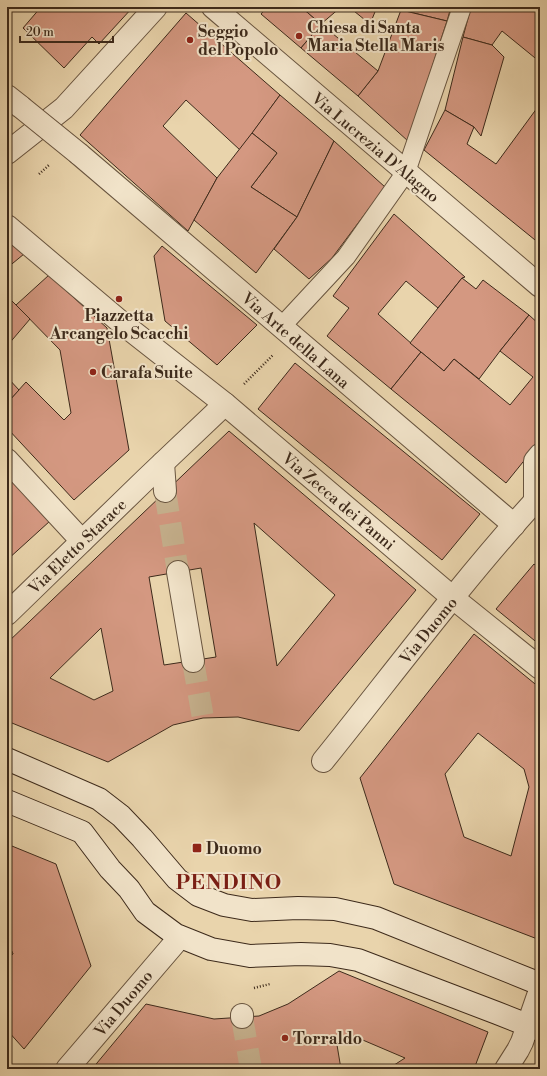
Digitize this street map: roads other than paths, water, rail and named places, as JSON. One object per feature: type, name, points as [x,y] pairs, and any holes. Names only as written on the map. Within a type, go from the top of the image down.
[{"type":"street","points":[[15,146],[64,108],[156,7]]},
{"type":"street","name":"Via Lucrezia D'Alagno","points":[[213,7],[540,286]]},
{"type":"street","name":"Via Arte della Lana","points":[[14,101],[79,154],[514,525]]},
{"type":"street","name":"Via Zecca dei Panni","points":[[7,226],[133,331],[225,404],[453,598],[540,668]]},
{"type":"street","name":"Via Eletto Starace","points":[[7,614],[225,404]]},
{"type":"street","name":"Via Duomo","points":[[323,761],[453,598],[514,525],[538,503],[535,461],[540,455]]},
{"type":"street","points":[[7,460],[82,541]]},
{"type":"street","points":[[163,463],[166,491]]},
{"type":"street","points":[[178,572],[193,660]]},
{"type":"street","points":[[7,759],[99,799],[121,816],[177,878],[198,895],[224,905],[252,910],[298,908],[335,909],[376,918],[540,984]]},
{"type":"street","points":[[7,801],[82,832],[110,869],[129,889],[145,912],[176,935],[211,949],[250,956],[301,954],[330,955],[358,960],[534,1028]]},
{"type":"street","name":"Via Duomo","points":[[67,1069],[180,936]]},
{"type":"street","points":[[506,1069],[534,1028],[540,990]]},
{"type":"lane","points":[[287,331],[346,257],[406,172],[462,7]]},
{"type":"tunnel","points":[[165,491],[178,572]]},
{"type":"tunnel","points":[[193,661],[203,718]]},
{"type":"tunnel","points":[[242,1017],[251,1069]]},
{"type":"place","name":"Chiesa di Santa Maria Stella Maris","points":[[299,36]]},
{"type":"place","name":"Seggio del Popolo","points":[[190,40]]},
{"type":"place","name":"Piazzetta Arcangelo Scacchi","points":[[119,299]]},
{"type":"place","name":"Carafa Suite","points":[[93,372]]},
{"type":"place","name":"Duomo","points":[[197,848]]},
{"type":"place","name":"Torraldo","points":[[285,1038]]},
{"type":"district","name":"PENDINO","points":[[229,882]]}]
